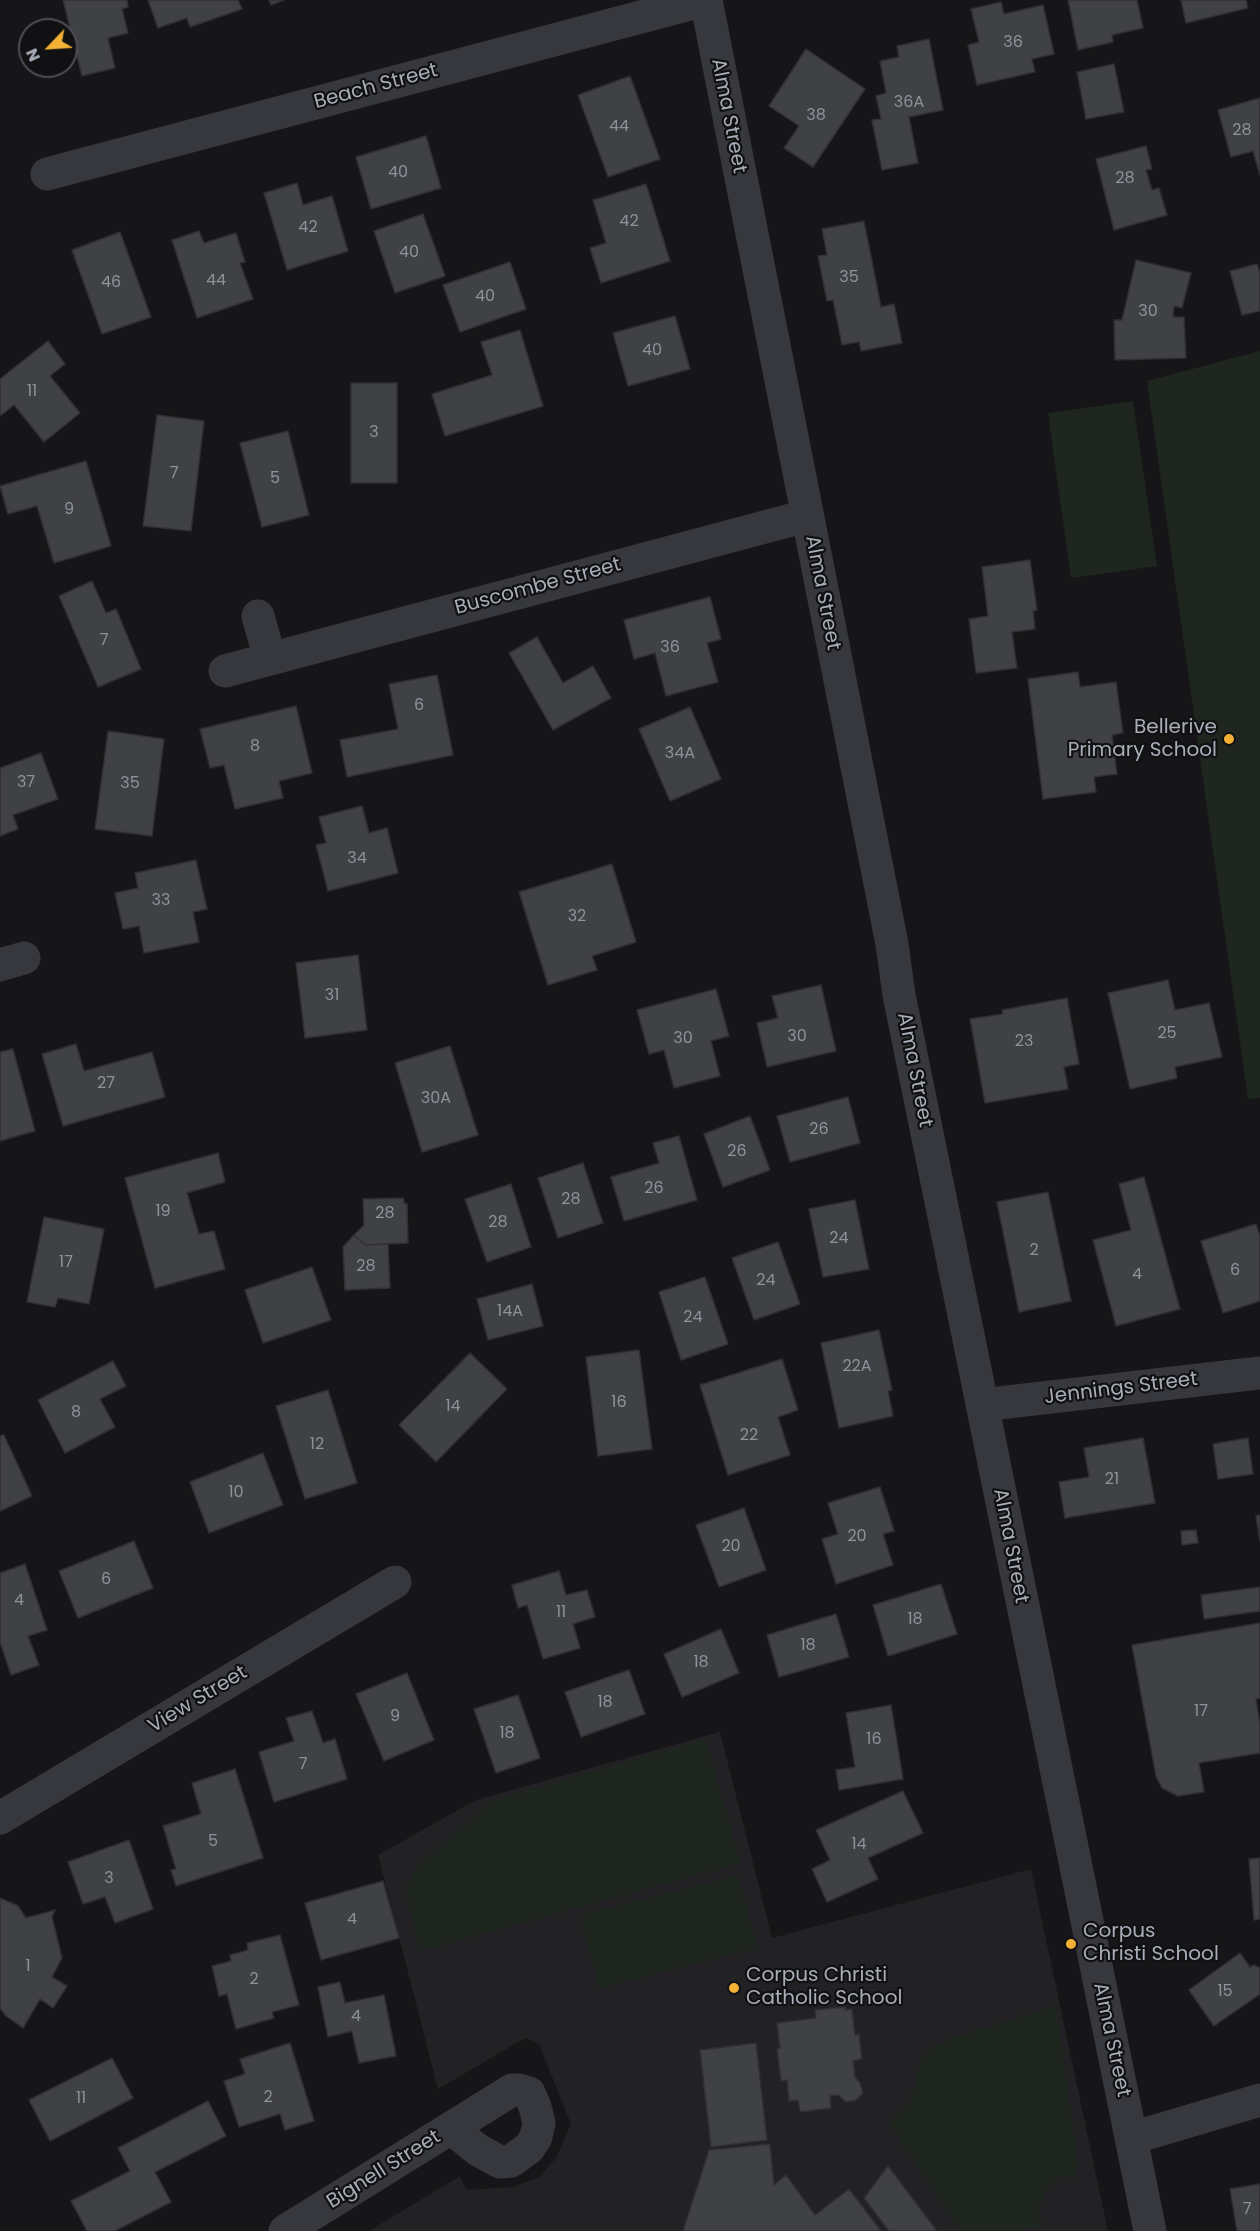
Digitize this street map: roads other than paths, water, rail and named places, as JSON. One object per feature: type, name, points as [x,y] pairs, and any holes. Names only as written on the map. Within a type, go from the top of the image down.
[{"type":"street","name":"Beach Street","points":[[47,174],[706,0]]},
{"type":"street","name":"Alma Street","points":[[706,0],[892,944],[899,994],[1081,1902],[1150,2231]]},
{"type":"street","name":"Buscombe Street","points":[[225,671],[806,516]]},
{"type":"street","points":[[258,616],[270,659]]},
{"type":"street","name":"Jennings Street","points":[[982,1405],[1260,1373]]},
{"type":"street","name":"View Street","points":[[0,1818],[395,1582]]},
{"type":"street","points":[[1132,2138],[1260,2100]]},
{"type":"street","name":"Bignell Street","points":[[285,2231],[452,2129]]},
{"type":"place","name":"Bellerive Primary School","points":[[1229,739]]},
{"type":"place","name":"Corpus Christi School","points":[[1071,1944]]},
{"type":"place","name":"Corpus Christi Catholic School","points":[[734,1988]]}]
